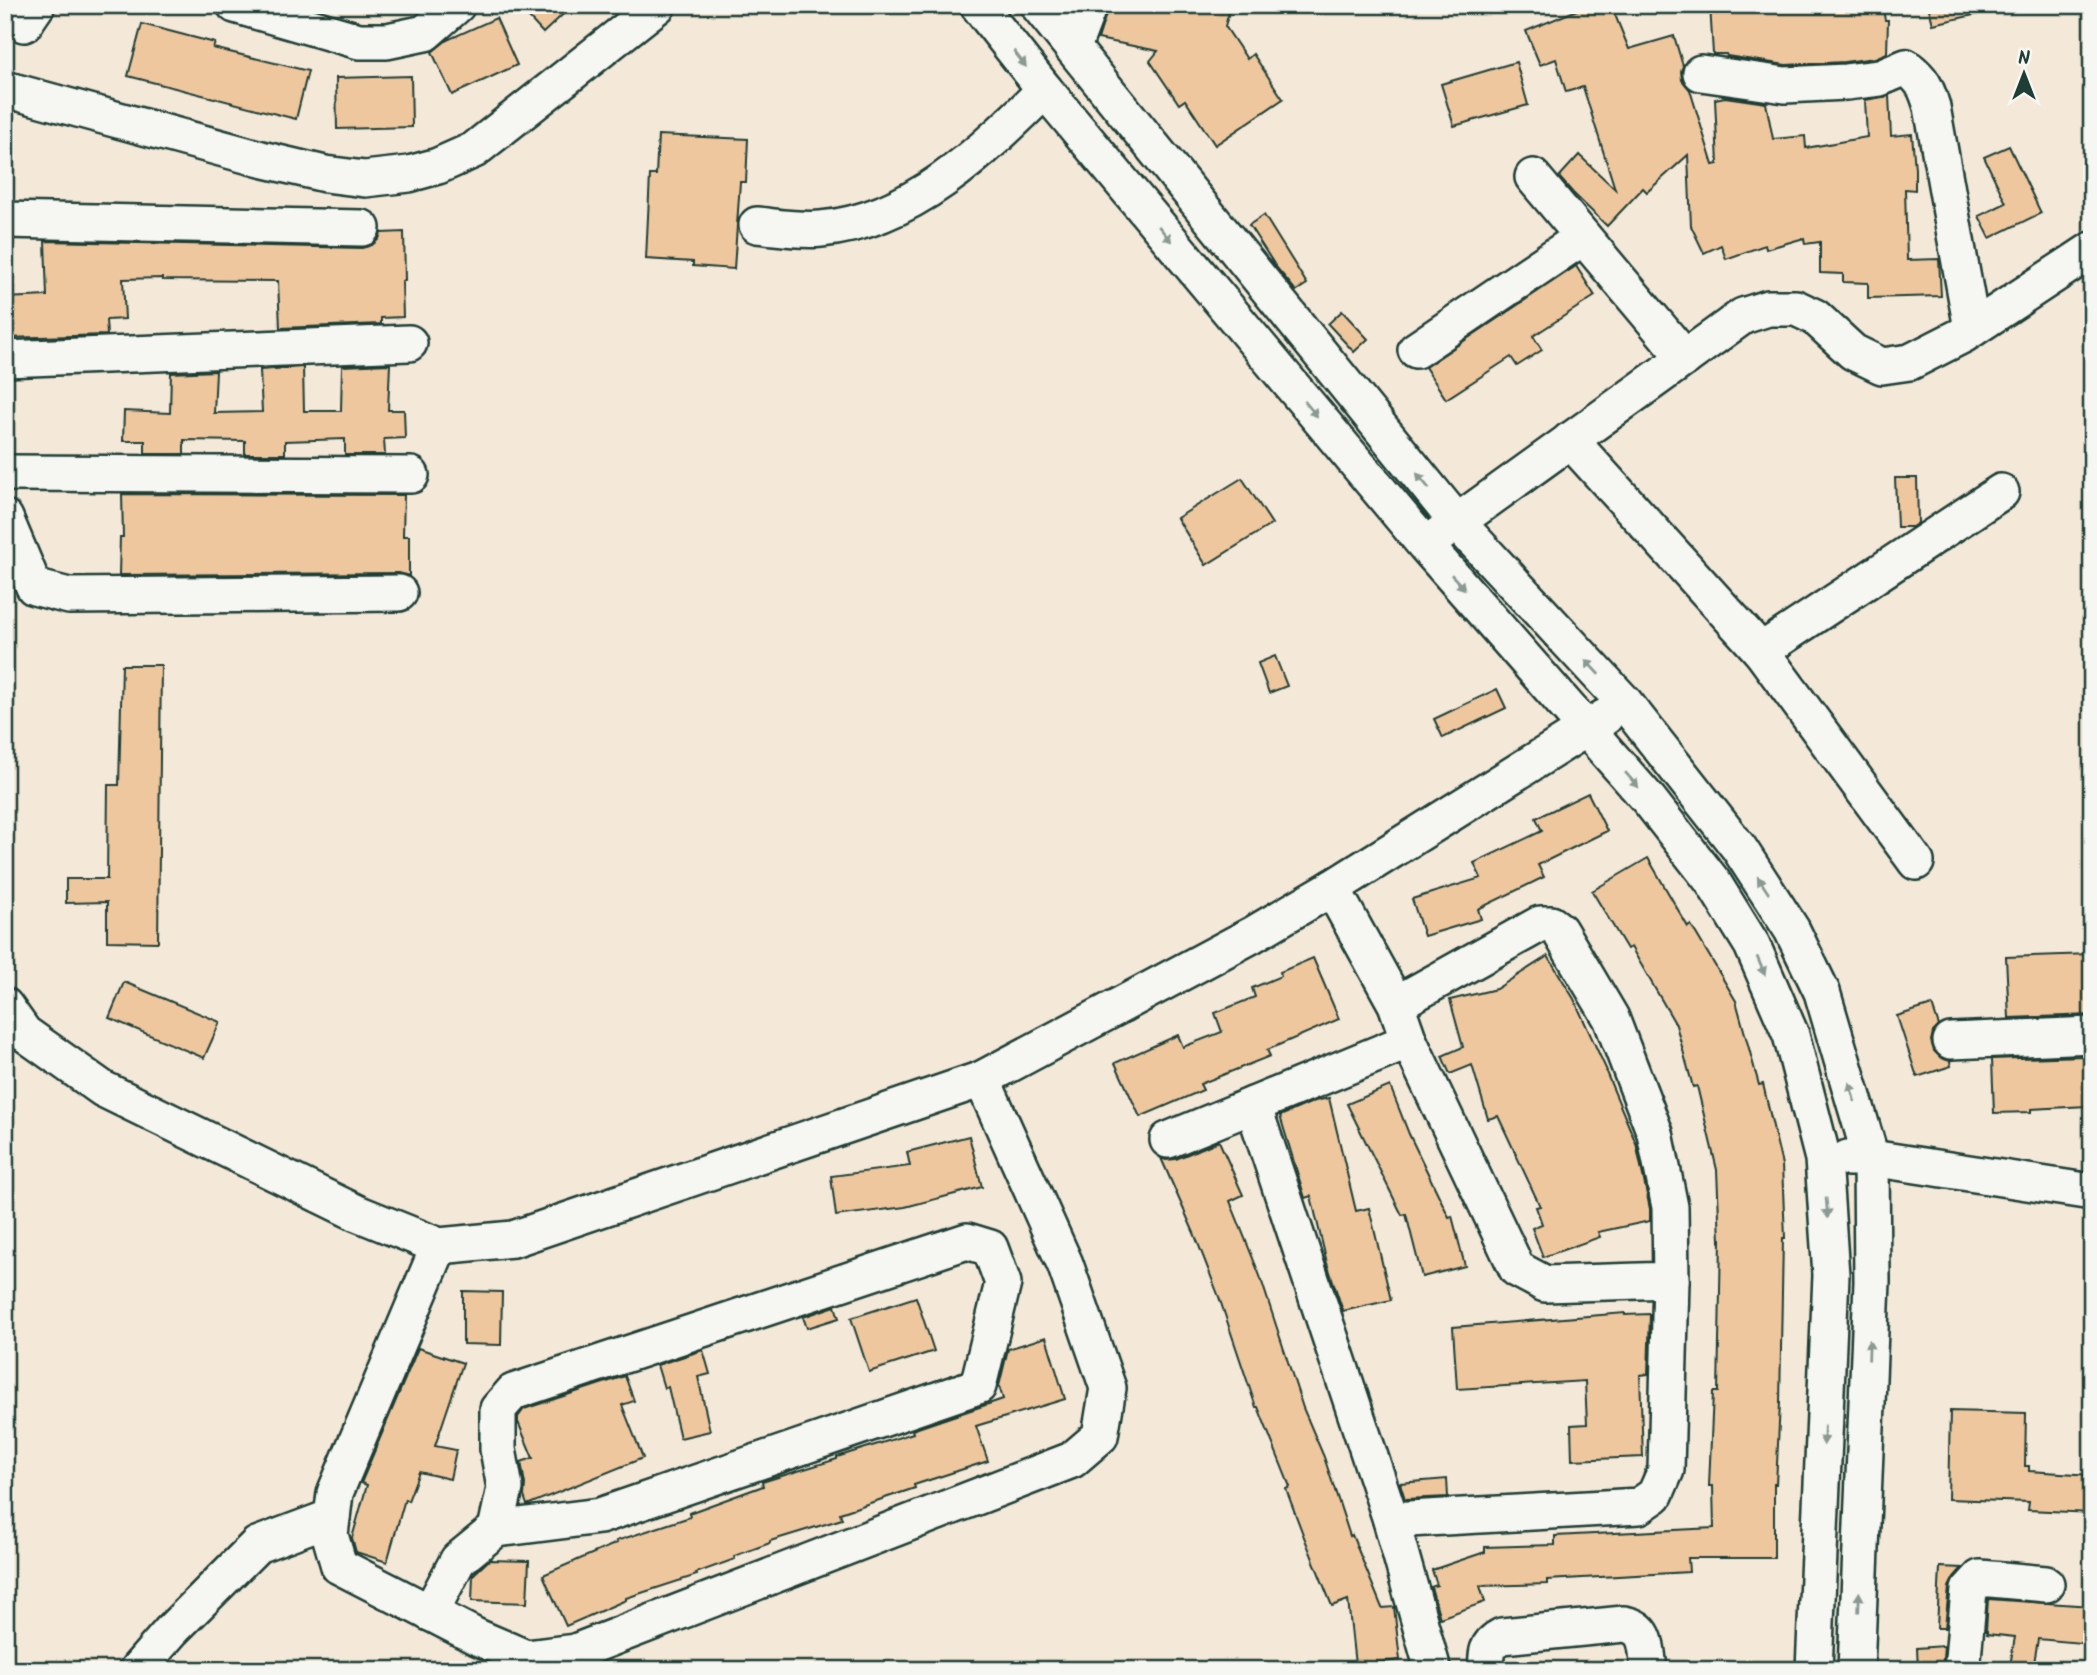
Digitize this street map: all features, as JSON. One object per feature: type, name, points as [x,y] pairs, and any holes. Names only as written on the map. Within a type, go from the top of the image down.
[{"type":"street","points":[[235,5],[359,41],[387,41],[425,33],[457,5]]},
{"type":"street","points":[[5,89],[261,159],[365,179],[398,175],[438,166],[474,150],[658,5]]},
{"type":"street","points":[[978,5],[1045,90],[1425,545],[1649,800],[1713,882],[1752,945],[1791,1035],[1823,1159],[1830,1275],[1814,1670]]},
{"type":"street","points":[[1038,5],[1456,521],[1625,703],[1738,848],[1792,930],[1822,992],[1871,1158],[1872,1282],[1856,1670]]},
{"type":"street","points":[[1073,47],[1089,5]]},
{"type":"street","points":[[1701,73],[1785,85],[1880,78],[1906,67],[1916,75],[1926,85],[1932,107],[1972,329]]},
{"type":"street","points":[[757,225],[818,230],[852,225],[883,215],[922,194],[962,166],[1045,90]]},
{"type":"street","points":[[1533,177],[1685,358]]},
{"type":"street","points":[[5,220],[362,228]]},
{"type":"street","points":[[1416,350],[1583,237]]},
{"type":"street","points":[[1425,545],[1743,316],[1768,308],[1796,308],[1815,317],[1853,352],[1882,366],[1910,362],[1972,329],[2092,250]]},
{"type":"street","points":[[5,359],[409,343]]},
{"type":"street","points":[[1570,440],[1761,652],[1916,862]]},
{"type":"street","points":[[5,472],[411,475]]},
{"type":"street","points":[[1761,652],[2001,492]]},
{"type":"street","points":[[5,518],[34,587],[69,596],[399,593]]},
{"type":"street","points":[[5,1006],[24,1034],[103,1089],[357,1213],[439,1246],[513,1239],[982,1079],[1332,888],[1625,703]]},
{"type":"street","points":[[1332,888],[1396,1004],[1409,1041],[1517,1269],[1545,1284],[1671,1280]]},
{"type":"street","points":[[1391,1520],[1639,1506],[1656,1495],[1666,1470],[1671,1280],[1670,1207],[1655,1133],[1611,1018],[1559,930],[1551,924],[1540,923],[1396,1004]]},
{"type":"street","points":[[1951,1041],[2092,1035]]},
{"type":"street","points":[[1168,1140],[1409,1041]]},
{"type":"street","points":[[439,1246],[335,1493],[330,1535],[339,1566],[477,1637],[526,1658],[575,1652],[1072,1461],[1100,1436],[1108,1388],[1065,1264],[982,1079]]},
{"type":"street","points":[[1253,1105],[1391,1520],[1433,1670]]},
{"type":"street","points":[[1823,1159],[1871,1158],[2092,1192]]},
{"type":"street","points":[[430,1613],[458,1560],[496,1529],[600,1516],[978,1386],[1003,1283],[990,1248],[967,1241],[513,1392],[498,1409],[498,1449],[505,1488],[496,1529]]},
{"type":"street","points":[[137,1670],[171,1631],[257,1545],[332,1517]]},
{"type":"street","points":[[1962,1670],[1969,1590],[1980,1578],[2046,1584]]},
{"type":"street","points":[[1487,1670],[1488,1646],[1502,1636],[1624,1624],[1635,1626],[1641,1631],[1649,1670]]},
{"type":"building","points":[[517,5],[573,5],[543,33]]},
{"type":"building","points":[[1109,5],[1231,5],[1225,26],[1247,59],[1253,54],[1283,99],[1215,145],[1185,100],[1179,104],[1150,61],[1158,51],[1098,39]]},
{"type":"building","points":[[1589,5],[1611,5],[1629,49],[1674,36],[1683,66],[1682,80],[1690,90],[1713,165],[1718,164],[1715,99],[1725,97],[1766,103],[1773,139],[1805,136],[1806,148],[1867,137],[1865,100],[1889,96],[1891,136],[1912,134],[1915,190],[1905,189],[1907,260],[1939,259],[1941,296],[1868,298],[1868,283],[1843,282],[1843,274],[1820,273],[1820,242],[1805,244],[1804,238],[1766,249],[1765,245],[1726,259],[1721,245],[1704,253],[1691,226],[1688,155],[1647,192],[1643,188],[1607,226],[1559,177],[1579,155],[1615,189],[1583,87],[1566,92],[1556,59],[1540,65],[1526,31]]},
{"type":"building","points":[[1710,5],[1882,5],[1885,20],[1888,20],[1887,53],[1875,58],[1844,62],[1786,65],[1713,54]]},
{"type":"building","points":[[1928,5],[1982,5],[1983,13],[1933,24]]},
{"type":"building","points":[[496,18],[517,65],[452,95],[432,52],[447,40]]},
{"type":"building","points":[[142,24],[215,43],[213,48],[308,71],[296,119],[128,76]]},
{"type":"building","points":[[1516,62],[1528,105],[1454,126],[1441,84]]},
{"type":"building","points":[[411,76],[412,127],[337,129],[336,78]]},
{"type":"building","points":[[658,135],[748,139],[746,182],[740,182],[734,269],[693,266],[693,262],[646,259],[650,175],[656,175]]},
{"type":"building","points":[[2009,146],[2041,213],[1990,238],[1979,216],[2006,203],[1984,157]]},
{"type":"building","points":[[1264,215],[1307,284],[1296,291],[1276,267],[1249,225]]},
{"type":"building","points":[[404,232],[403,317],[381,318],[381,324],[280,328],[278,281],[123,279],[125,319],[106,320],[107,335],[5,338],[5,298],[47,296],[45,241],[362,248],[372,245],[381,233]]},
{"type":"building","points":[[1576,266],[1595,296],[1533,336],[1542,350],[1517,366],[1511,357],[1446,399],[1425,367]]},
{"type":"building","points":[[1342,311],[1368,339],[1354,352],[1328,324]]},
{"type":"building","points":[[390,364],[388,410],[404,410],[405,438],[384,439],[385,455],[345,455],[345,439],[285,441],[285,454],[245,454],[245,441],[184,440],[184,454],[145,454],[145,441],[123,441],[124,411],[170,413],[171,373],[216,371],[214,413],[262,412],[260,370],[303,367],[304,411],[341,411],[342,366]]},
{"type":"building","points":[[1242,478],[1272,524],[1206,565],[1177,518]]},
{"type":"building","points":[[1895,478],[1917,478],[1918,523],[1912,527],[1897,527]]},
{"type":"building","points":[[122,494],[404,495],[403,536],[409,536],[409,576],[399,573],[119,575],[120,537],[123,537]]},
{"type":"building","points":[[1275,656],[1287,686],[1269,693],[1258,663]]},
{"type":"building","points":[[122,665],[161,665],[158,942],[107,941],[107,902],[66,903],[66,879],[107,879],[108,785],[119,785]]},
{"type":"building","points":[[1497,689],[1506,708],[1443,738],[1434,719]]},
{"type":"building","points":[[1588,793],[1607,831],[1538,865],[1544,877],[1478,909],[1481,919],[1424,936],[1412,899],[1481,878],[1474,863],[1542,831],[1536,818]]},
{"type":"building","points":[[1648,858],[1736,1001],[1759,1085],[1763,1084],[1782,1165],[1785,1238],[1780,1403],[1774,1484],[1774,1558],[1688,1558],[1689,1572],[1547,1580],[1547,1584],[1480,1586],[1485,1602],[1440,1618],[1431,1587],[1437,1585],[1432,1570],[1485,1552],[1485,1547],[1555,1545],[1555,1536],[1714,1528],[1713,1486],[1709,1486],[1713,1392],[1718,1392],[1721,1240],[1717,1170],[1697,1086],[1693,1087],[1676,1025],[1631,947],[1627,949],[1592,891]]},
{"type":"building","points":[[2092,954],[2092,1015],[2009,1018],[2006,957]]},
{"type":"building","points":[[1548,956],[1574,999],[1636,1143],[1650,1209],[1650,1221],[1598,1232],[1600,1237],[1543,1257],[1532,1228],[1542,1224],[1536,1207],[1540,1206],[1498,1116],[1488,1119],[1472,1065],[1450,1074],[1442,1056],[1463,1047],[1450,1000],[1496,989]]},
{"type":"building","points":[[1313,958],[1339,1019],[1267,1050],[1270,1056],[1200,1084],[1203,1090],[1140,1117],[1115,1063],[1178,1035],[1183,1047],[1222,1032],[1215,1013],[1255,997],[1252,988]]},
{"type":"building","points":[[124,982],[220,1022],[204,1058],[109,1018]]},
{"type":"building","points":[[1932,1005],[1939,1026],[1933,1032],[1931,1041],[1934,1051],[1941,1058],[1950,1061],[1951,1066],[1917,1077],[1897,1016]]},
{"type":"building","points":[[2084,1056],[2087,1106],[1994,1113],[1992,1059]]},
{"type":"building","points":[[1390,1086],[1409,1134],[1449,1217],[1452,1216],[1465,1266],[1422,1277],[1406,1214],[1402,1215],[1347,1104]]},
{"type":"building","points":[[1329,1098],[1356,1211],[1369,1208],[1391,1300],[1343,1311],[1327,1263],[1311,1196],[1305,1198],[1280,1116]]},
{"type":"building","points":[[969,1136],[982,1187],[905,1207],[836,1216],[831,1176],[910,1166],[907,1152]]},
{"type":"building","points":[[1219,1141],[1243,1195],[1230,1201],[1260,1276],[1303,1408],[1324,1457],[1350,1536],[1352,1535],[1382,1608],[1394,1607],[1400,1660],[1355,1665],[1348,1600],[1332,1606],[1286,1489],[1290,1487],[1256,1407],[1219,1297],[1161,1158],[1176,1159]]},
{"type":"building","points":[[463,1291],[502,1292],[501,1345],[463,1344]]},
{"type":"building","points":[[916,1297],[934,1351],[869,1372],[851,1318]]},
{"type":"building","points":[[835,1306],[839,1318],[807,1328],[803,1317]]},
{"type":"building","points":[[1625,1313],[1650,1314],[1648,1374],[1640,1375],[1643,1457],[1572,1460],[1571,1425],[1587,1424],[1585,1381],[1457,1389],[1453,1327]]},
{"type":"building","points":[[1046,1337],[1065,1399],[976,1426],[988,1461],[840,1513],[842,1519],[770,1541],[734,1556],[735,1559],[696,1573],[697,1575],[626,1598],[566,1626],[543,1575],[617,1543],[616,1541],[690,1517],[689,1513],[763,1486],[762,1482],[913,1433],[912,1430],[1003,1399],[999,1386],[1008,1349]]},
{"type":"building","points":[[418,1348],[463,1363],[435,1446],[456,1450],[450,1479],[419,1472],[408,1501],[405,1499],[387,1562],[356,1552],[352,1538],[367,1485],[361,1483]]},
{"type":"building","points":[[703,1350],[710,1374],[698,1377],[710,1431],[680,1438],[668,1387],[664,1388],[657,1365]]},
{"type":"building","points":[[625,1376],[634,1401],[622,1405],[643,1458],[527,1505],[521,1462],[533,1458],[518,1422],[524,1409]]},
{"type":"building","points":[[1950,1411],[2026,1413],[2025,1466],[2029,1466],[2029,1471],[2092,1475],[2092,1513],[2028,1510],[2029,1502],[1948,1499]]},
{"type":"building","points":[[1447,1479],[1448,1497],[1405,1499],[1400,1483]]},
{"type":"building","points":[[489,1560],[529,1561],[527,1603],[472,1601],[473,1575]]},
{"type":"building","points":[[1940,1567],[1962,1568],[1949,1587],[1945,1628],[1937,1628]]},
{"type":"building","points":[[1988,1599],[2092,1606],[2092,1644],[2038,1639],[2033,1669],[2010,1666],[2015,1637],[1987,1634]]},
{"type":"building","points":[[1944,1646],[1942,1670],[1918,1670],[1917,1648]]}]
